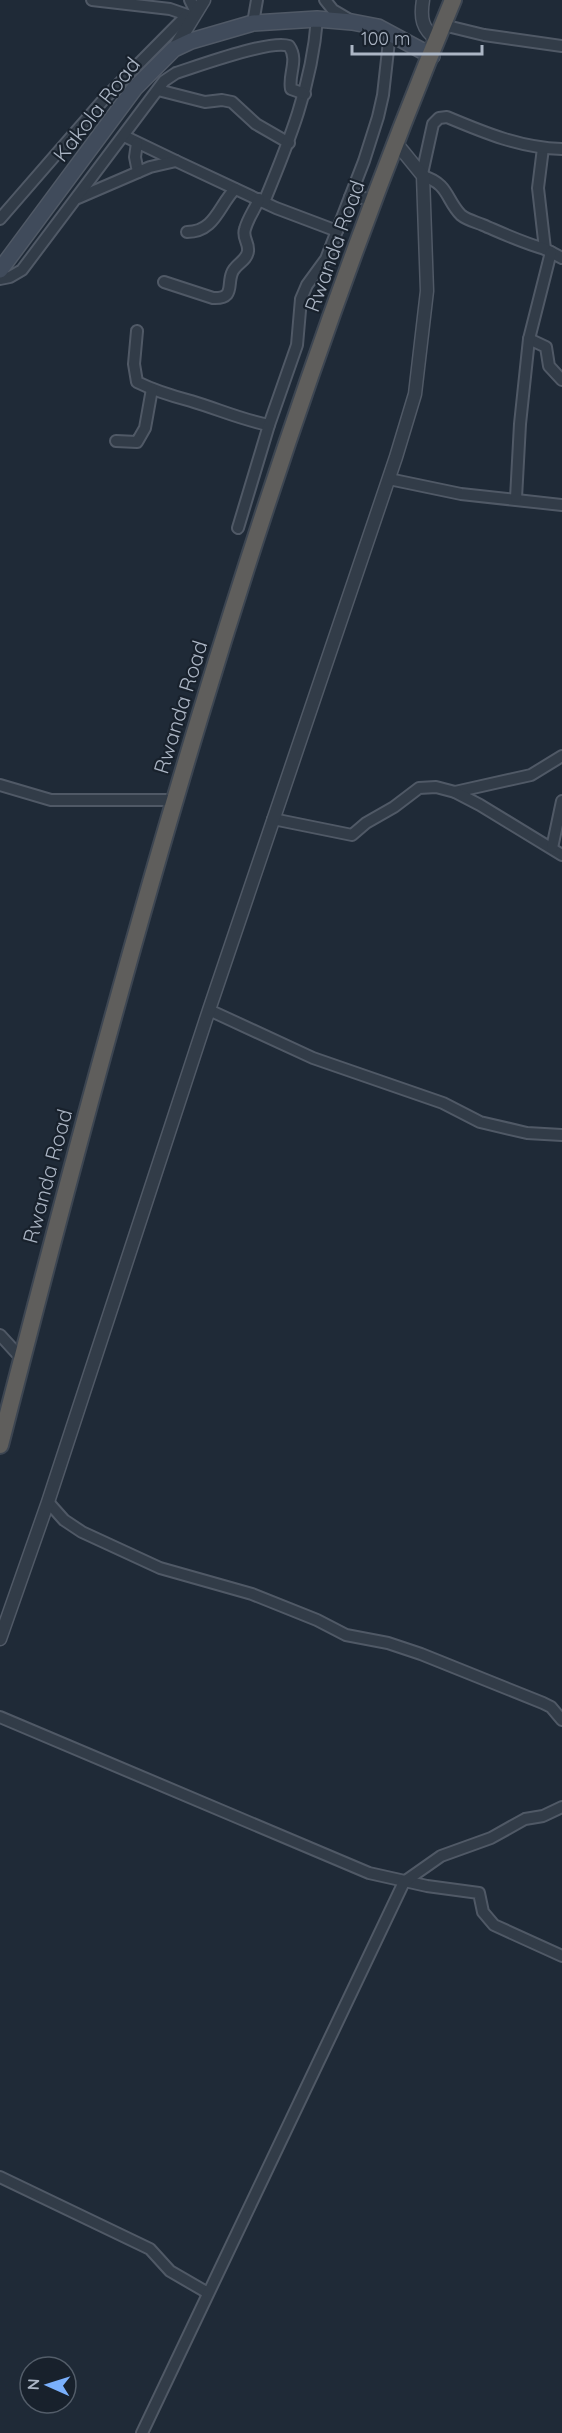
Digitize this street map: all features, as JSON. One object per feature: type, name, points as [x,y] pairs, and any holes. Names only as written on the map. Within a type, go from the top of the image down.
[{"type":"highway","name":"Rwanda Road","points":[[0,1445],[174,800],[247,568],[318,357],[375,199],[453,0]]},
{"type":"main road","name":"Kakola Road","points":[[0,270],[135,88],[174,49],[191,41],[254,23],[317,19],[352,22],[390,32],[434,48]]},
{"type":"street","points":[[92,0],[170,9],[192,15]]},
{"type":"street","points":[[174,49],[192,15],[190,0]]},
{"type":"street","points":[[0,219],[105,98],[192,15],[204,0]]},
{"type":"street","points":[[254,23],[258,0]]},
{"type":"street","points":[[325,0],[333,10],[352,22]]},
{"type":"street","points":[[423,0],[422,22],[434,48]]},
{"type":"street","points":[[164,282],[213,298],[219,298],[231,290],[231,274],[248,254],[244,231],[262,200],[289,143],[305,94],[314,57],[317,19]]},
{"type":"street","points":[[443,25],[483,35],[562,46]]},
{"type":"street","points":[[238,528],[269,425],[297,345],[299,308],[304,291],[326,259],[338,231],[378,117],[383,95],[390,32]]},
{"type":"street","points":[[0,279],[15,275],[22,270],[164,81],[176,73],[264,45],[279,44],[289,46],[294,52],[291,89],[305,94]]},
{"type":"street","points":[[158,90],[205,102],[222,100],[232,102],[256,124],[289,143]]},
{"type":"street","points":[[0,1639],[48,1502],[209,1010],[389,479],[415,394],[423,345],[427,291],[422,175],[433,124],[439,117],[447,117],[498,138],[543,148],[562,149]]},
{"type":"street","points":[[124,136],[236,189],[338,231]]},
{"type":"street","points":[[136,143],[135,157],[138,172]]},
{"type":"street","points":[[397,144],[422,175],[432,178],[445,190],[457,209],[468,219],[508,237],[548,250],[562,258]]},
{"type":"street","points":[[516,498],[523,389],[529,339],[548,250],[538,188],[543,148]]},
{"type":"street","points":[[76,198],[150,166],[176,161]]},
{"type":"street","points":[[187,232],[199,230],[216,219],[236,189]]},
{"type":"street","points":[[350,196],[375,199]]},
{"type":"street","points":[[137,331],[135,354],[137,382],[161,394],[192,401],[239,419],[269,425]]},
{"type":"street","points":[[529,339],[546,347],[549,366],[562,380]]},
{"type":"street","points":[[528,362],[549,366]]},
{"type":"street","points":[[116,441],[137,442],[142,435],[152,389]]},
{"type":"street","points":[[389,479],[461,494],[516,498],[562,505]]},
{"type":"street","points":[[454,792],[531,775],[562,756]]},
{"type":"street","points":[[0,785],[51,800],[174,800]]},
{"type":"street","points":[[273,819],[352,835],[419,788],[436,788],[454,792],[562,855]]},
{"type":"street","points":[[552,848],[562,801]]},
{"type":"street","points":[[209,1010],[313,1058],[443,1103],[480,1122],[527,1133],[562,1135]]},
{"type":"street","points":[[0,1335],[22,1359]]},
{"type":"street","points":[[48,1502],[64,1520],[82,1532],[151,1564],[252,1594],[317,1620],[346,1635],[388,1643],[461,1668],[551,1707],[562,1720]]},
{"type":"street","points":[[0,1717],[369,1873],[404,1882],[479,1893],[483,1911],[494,1925],[562,1956]]},
{"type":"street","points":[[142,2433],[404,1882],[441,1856],[491,1838],[525,1819],[543,1816],[562,1807]]},
{"type":"street","points":[[0,2177],[150,2249],[170,2271],[208,2292]]}]
